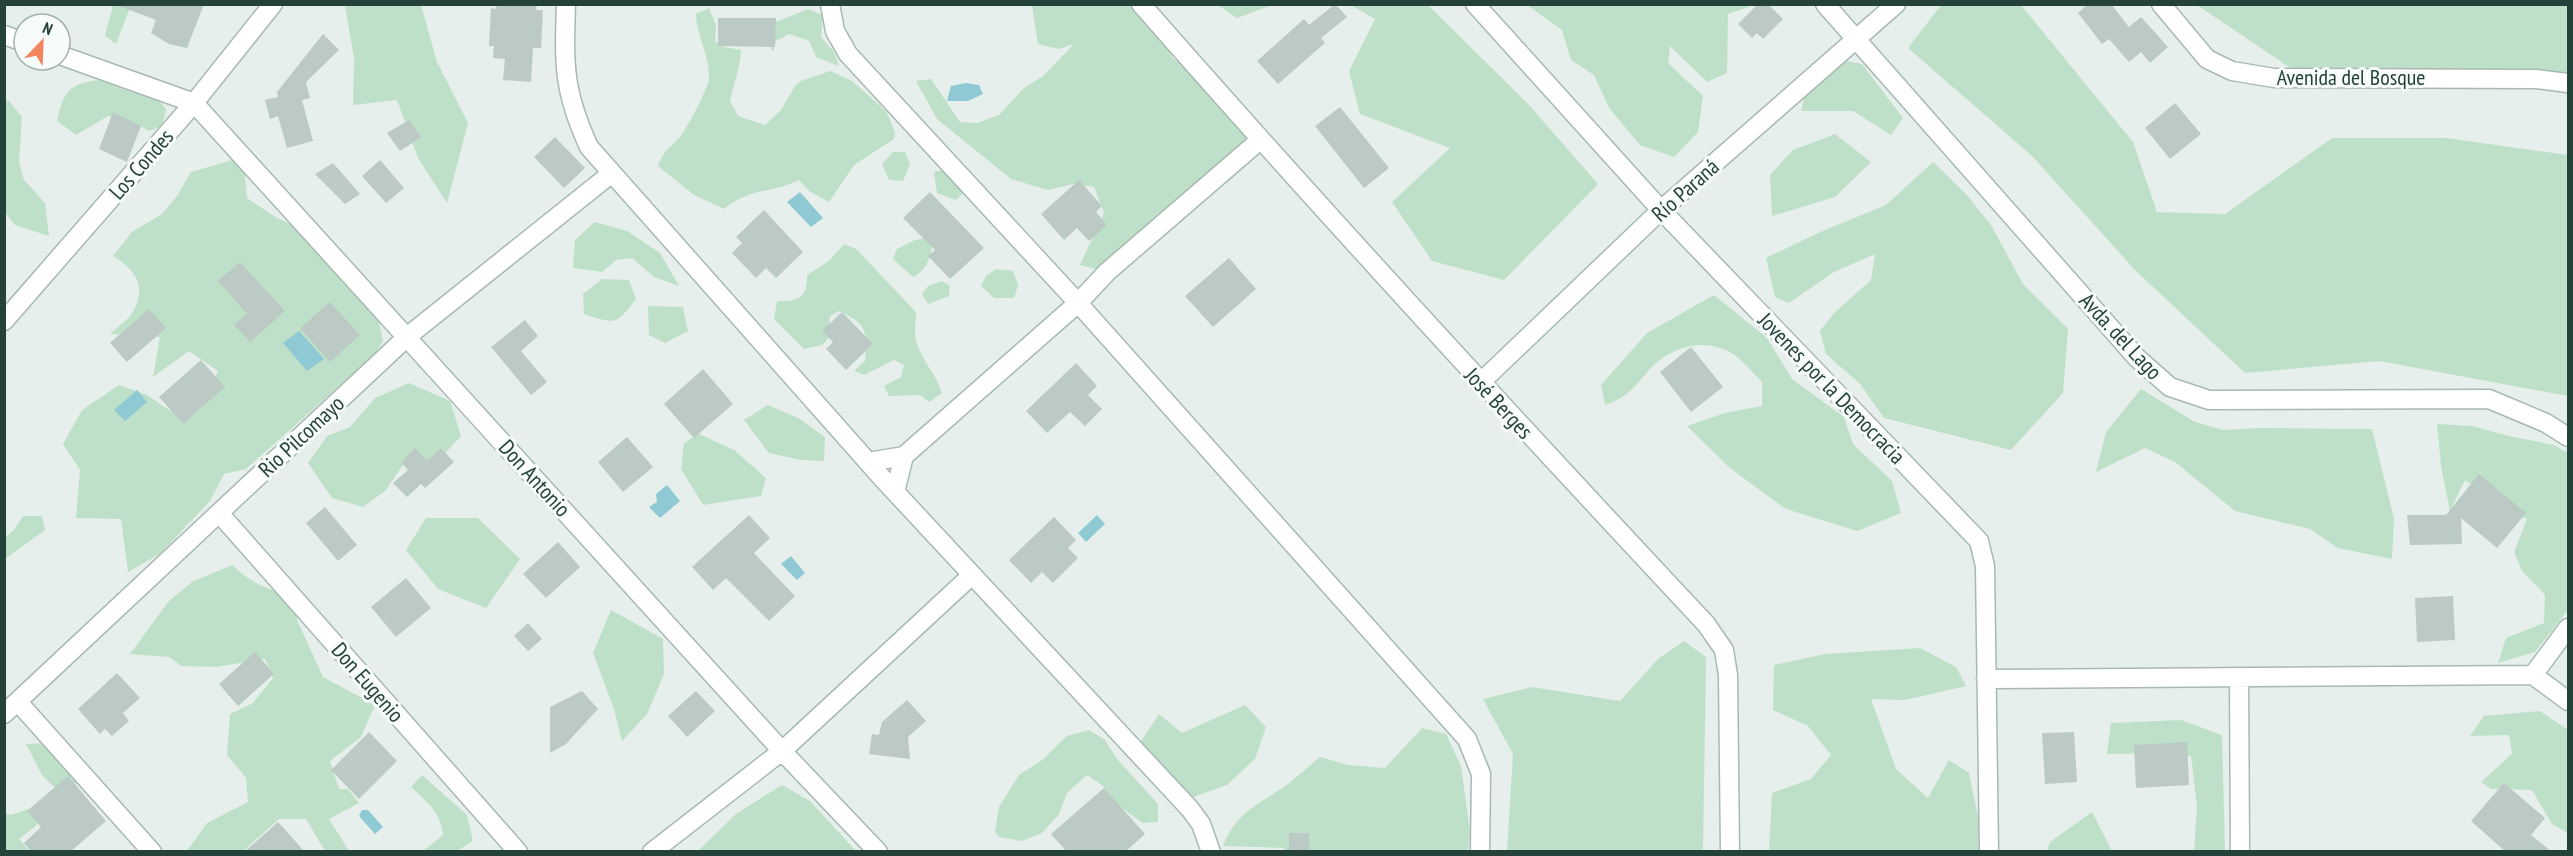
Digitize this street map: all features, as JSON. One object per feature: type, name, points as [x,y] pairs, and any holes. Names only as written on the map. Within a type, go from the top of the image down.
[{"type":"street","name":"Los Condes","points":[[4,321],[194,103],[273,4]]},
{"type":"street","points":[[566,4],[564,63],[569,97],[589,147],[894,492],[1190,809],[1201,824],[1211,852]]},
{"type":"street","points":[[830,4],[835,31],[848,54],[1078,303],[1467,739],[1481,774],[1480,852]]},
{"type":"street","name":"José Berges","points":[[1141,4],[1260,140],[1480,383],[1706,624],[1724,650],[1728,675],[1730,852]]},
{"type":"street","name":"Jovenes por la Democracia","points":[[1475,4],[1661,210],[1979,541],[1985,566],[1989,852]]},
{"type":"street","name":"Avda. del Lago","points":[[1825,4],[2137,358],[2170,387],[2209,400],[2489,399],[2546,423],[2568,437]]},
{"type":"street","name":"Río Paraná","points":[[1480,383],[1661,210],[1896,4]]},
{"type":"street","name":"Avenida del Bosque","points":[[2161,4],[2207,58],[2232,71],[2274,78],[2536,78],[2568,83]]},
{"type":"street","points":[[72,59],[194,103]]},
{"type":"street","name":"Don Antonio","points":[[194,103],[408,336],[782,752],[878,852]]},
{"type":"street","points":[[868,462],[904,456],[1078,303],[1107,272],[1260,140]]},
{"type":"street","name":"Rio Pilcomayo","points":[[11,708],[408,336],[612,173]]},
{"type":"street","points":[[894,492],[904,456]]},
{"type":"street","name":"Don Eugenio","points":[[219,513],[518,852]]},
{"type":"street","points":[[652,852],[782,752],[972,575]]},
{"type":"street","points":[[2533,675],[2568,628]]},
{"type":"street","points":[[1986,679],[2533,675],[2568,701]]},
{"type":"street","points":[[2239,677],[2240,852]]},
{"type":"street","points":[[11,708],[152,852]]},
{"type":"green space","points":[[113,5],[131,5],[116,44],[105,36]]},
{"type":"green space","points":[[345,5],[421,5],[437,62],[468,123],[447,203],[418,158],[397,100],[353,105],[354,58]]},
{"type":"green space","points":[[1032,5],[1132,5],[1157,23],[1173,59],[1222,83],[1253,119],[1260,132],[1223,183],[1193,211],[1159,241],[1132,260],[1107,272],[1080,265],[1104,213],[1094,187],[1073,184],[1048,190],[1011,179],[937,119],[916,81],[931,79],[960,122],[977,123],[999,115],[1024,88],[1043,76],[1074,44],[1059,49],[1038,44]]},
{"type":"green space","points":[[1218,5],[1273,5],[1237,18]]},
{"type":"green space","points":[[1351,5],[1428,5],[1530,106],[1598,184],[1504,280],[1432,261],[1392,202],[1450,148],[1360,114],[1349,71],[1375,19]]},
{"type":"green space","points":[[1527,5],[1754,5],[1728,14],[1727,73],[1707,82],[1670,46],[1668,63],[1703,96],[1698,132],[1674,157],[1640,145],[1609,108],[1594,75],[1571,60],[1562,30]]},
{"type":"green space","points":[[1941,5],[2021,5],[2133,142],[2157,212],[2225,214],[2332,138],[2446,138],[2568,155],[2568,396],[2379,361],[2245,373],[2135,270],[2032,156],[1908,48]]},
{"type":"green space","points":[[2197,5],[2568,5],[2568,77],[2459,68],[2295,71]]},
{"type":"green space","points":[[709,8],[716,25],[715,41],[724,47],[741,50],[730,101],[738,116],[765,125],[781,110],[795,86],[801,81],[830,71],[852,81],[886,111],[895,132],[894,139],[854,165],[829,202],[809,191],[799,180],[743,197],[724,209],[694,195],[658,166],[665,153],[680,137],[708,83],[709,70],[696,14]]},
{"type":"green space","points":[[808,9],[823,15],[821,37],[834,52],[839,66],[816,57],[809,41],[789,34],[776,41],[773,52],[769,44],[776,22]]},
{"type":"green space","points":[[1846,61],[1862,64],[1903,118],[1891,135],[1853,111],[1801,111],[1804,97]]},
{"type":"green space","points":[[98,80],[160,102],[166,109],[162,126],[149,131],[133,122],[108,116],[76,135],[57,121],[62,103],[69,91],[80,84]]},
{"type":"green space","points":[[8,100],[22,117],[19,162],[24,180],[45,203],[49,236],[15,225],[5,212],[4,103]]},
{"type":"green space","points":[[1835,134],[1871,162],[1835,197],[1772,216],[1770,175],[1793,150]]},
{"type":"green space","points":[[893,152],[905,152],[910,164],[903,181],[889,180],[882,164]]},
{"type":"green space","points":[[243,157],[247,198],[277,218],[317,237],[359,297],[378,319],[383,341],[374,355],[246,469],[224,474],[210,501],[160,554],[128,572],[121,519],[76,518],[80,470],[63,444],[82,410],[119,385],[147,395],[169,410],[202,404],[218,371],[189,351],[153,377],[160,337],[110,334],[132,313],[138,301],[139,292],[139,285],[132,272],[113,256],[132,232],[162,214],[177,196],[191,172]]},
{"type":"green space","points":[[1933,162],[1966,194],[1991,225],[2023,284],[2068,329],[2063,393],[2011,450],[1884,418],[1860,384],[1826,354],[1820,331],[1834,313],[1871,280],[1875,254],[1834,272],[1789,303],[1775,297],[1766,258],[1818,233],[1886,205]]},
{"type":"green space","points":[[943,170],[966,190],[956,200],[937,193],[934,172]]},
{"type":"green space","points":[[595,222],[627,231],[660,253],[679,286],[654,277],[632,258],[616,260],[602,272],[573,268],[575,240]]},
{"type":"green space","points":[[933,237],[929,260],[923,270],[913,277],[893,259],[897,249],[915,240]]},
{"type":"green space","points":[[844,244],[856,249],[916,312],[916,341],[942,393],[929,402],[920,395],[889,396],[884,386],[901,377],[904,365],[894,360],[864,375],[854,371],[865,361],[864,330],[855,320],[839,311],[830,316],[828,339],[822,345],[804,349],[774,319],[777,301],[790,301],[800,297],[806,289],[807,275],[829,261]]},
{"type":"green space","points":[[996,269],[1013,271],[1018,285],[1014,298],[994,298],[981,286],[986,276]]},
{"type":"green space","points":[[602,279],[629,280],[636,299],[624,314],[614,320],[603,320],[584,314],[583,294]]},
{"type":"green space","points":[[942,281],[950,286],[949,296],[928,304],[922,294],[928,286]]},
{"type":"green space","points":[[1714,295],[1767,338],[1792,379],[1844,417],[1853,444],[1892,481],[1901,513],[1857,531],[1786,509],[1731,469],[1687,426],[1725,413],[1762,406],[1762,382],[1736,356],[1725,350],[1713,346],[1689,346],[1667,355],[1657,362],[1634,387],[1605,405],[1601,385],[1647,333]]},
{"type":"green space","points":[[648,306],[683,307],[688,331],[665,343],[649,335]]},
{"type":"green space","points":[[409,383],[450,401],[461,436],[438,461],[403,465],[385,491],[363,507],[332,498],[308,463],[327,436],[350,427],[375,398]]},
{"type":"green space","points":[[2141,389],[2195,422],[2223,430],[2372,429],[2394,519],[2392,559],[2338,548],[2310,529],[2235,511],[2175,462],[2145,448],[2096,472],[2106,432]]},
{"type":"green space","points":[[768,405],[800,419],[825,437],[824,461],[801,460],[769,453],[744,420]]},
{"type":"green space","points":[[2437,424],[2472,426],[2554,445],[2568,453],[2568,610],[2535,652],[2498,663],[2506,638],[2544,623],[2545,595],[2522,571],[2514,552],[2527,519],[2494,502],[2465,480],[2450,511],[2441,466]]},
{"type":"green space","points":[[699,434],[734,450],[766,478],[761,496],[703,505],[681,469],[684,443]]},
{"type":"green space","points":[[23,516],[42,516],[45,530],[5,559],[5,537],[13,531]]},
{"type":"green space","points":[[426,518],[478,518],[520,559],[486,608],[438,589],[406,550]]},
{"type":"green space","points":[[232,565],[259,584],[292,595],[297,620],[323,677],[375,705],[361,737],[330,761],[339,789],[348,789],[359,803],[329,819],[349,851],[325,851],[306,819],[279,819],[243,851],[187,851],[207,823],[248,802],[246,778],[227,755],[230,714],[253,703],[273,678],[265,659],[216,667],[182,666],[169,657],[130,654],[169,601],[192,582]]},
{"type":"green space","points":[[611,610],[663,639],[664,674],[647,714],[622,741],[614,709],[593,653]]},
{"type":"green space","points":[[1684,641],[1706,657],[1703,851],[1507,851],[1513,754],[1483,699],[1532,687],[1620,701],[1658,659]]},
{"type":"green space","points":[[1920,648],[1956,667],[1966,686],[1905,700],[1871,699],[1896,769],[1928,798],[1949,760],[1969,773],[1979,822],[1978,851],[1769,851],[1772,793],[1811,779],[1831,755],[1808,726],[1773,710],[1774,665],[1825,654]]},
{"type":"green space","points":[[1245,705],[1266,727],[1255,759],[1227,785],[1174,804],[1139,764],[1142,740],[1159,714],[1182,733]]},
{"type":"green space","points":[[2540,711],[2568,730],[2568,833],[2552,824],[2532,790],[2491,789],[2481,782],[2512,754],[2509,735],[2470,736],[2484,716]]},
{"type":"green space","points":[[2181,720],[2222,735],[2225,851],[2194,851],[2197,807],[2191,756],[2159,753],[2107,754],[2111,723]]},
{"type":"green space","points":[[1422,728],[1446,734],[1461,766],[1470,832],[1468,851],[1286,852],[1284,848],[1223,846],[1242,816],[1288,784],[1320,757],[1348,765],[1385,768]]},
{"type":"green space","points":[[1089,730],[1104,739],[1117,759],[1158,804],[1158,822],[1143,823],[1116,804],[1102,785],[1087,775],[1067,793],[1059,814],[1042,833],[1022,841],[999,837],[995,832],[999,807],[1019,775],[1042,760],[1067,736]]},
{"type":"green space","points":[[45,743],[75,778],[77,790],[62,795],[42,775],[26,744]]},
{"type":"green space","points":[[422,775],[467,815],[473,841],[457,851],[423,851],[443,835],[436,813],[411,787]]},
{"type":"green space","points":[[782,785],[810,801],[856,851],[698,851],[736,814]]},
{"type":"green space","points":[[34,807],[37,825],[19,839],[30,851],[5,851],[4,813],[11,815]]},
{"type":"green space","points":[[2092,812],[2112,851],[2047,851],[2050,842]]},
{"type":"water","points":[[966,83],[979,85],[983,94],[968,101],[947,101],[951,86]]},
{"type":"water","points":[[800,192],[823,218],[811,227],[787,202]]},
{"type":"water","points":[[299,331],[324,359],[307,371],[283,343]]},
{"type":"water","points":[[137,390],[147,402],[125,421],[114,410]]},
{"type":"water","points":[[667,485],[680,501],[660,518],[649,507],[657,502],[656,494]]},
{"type":"water","points":[[1097,515],[1105,524],[1086,542],[1078,533]]},
{"type":"water","points":[[791,556],[805,573],[797,580],[781,564]]},
{"type":"water","points":[[362,810],[368,810],[383,827],[375,834],[359,816]]},
{"type":"building","points":[[120,4],[204,4],[187,48],[169,44],[151,33],[156,20],[119,6]]},
{"type":"building","points":[[497,4],[537,4],[536,10],[543,10],[541,48],[533,48],[531,82],[503,80],[505,59],[493,58],[494,46],[489,46],[491,8],[496,9]]},
{"type":"building","points":[[1335,4],[1347,17],[1321,38],[1325,43],[1278,84],[1257,61],[1304,19],[1309,25]]},
{"type":"building","points":[[1758,4],[1768,4],[1783,19],[1763,39],[1757,33],[1752,38],[1738,24]]},
{"type":"building","points":[[2088,4],[2111,4],[2129,27],[2141,17],[2168,47],[2150,63],[2141,52],[2129,62],[2109,39],[2102,44],[2078,13]]},
{"type":"building","points":[[718,18],[776,18],[775,47],[718,46]]},
{"type":"building","points":[[323,34],[339,50],[306,82],[310,98],[302,100],[313,141],[287,148],[278,116],[270,119],[265,100],[278,97],[277,92]]},
{"type":"building","points":[[2175,103],[2201,134],[2170,159],[2145,128]]},
{"type":"building","points":[[1340,107],[1389,168],[1364,188],[1315,126]]},
{"type":"building","points":[[113,112],[141,126],[127,162],[99,149]]},
{"type":"building","points":[[409,120],[421,137],[400,151],[387,133]]},
{"type":"building","points":[[555,137],[585,168],[564,188],[534,157]]},
{"type":"building","points":[[380,160],[404,188],[386,203],[362,176]]},
{"type":"building","points":[[333,163],[360,194],[345,204],[315,174]]},
{"type":"building","points":[[1079,180],[1102,206],[1096,212],[1107,225],[1089,241],[1077,228],[1064,240],[1041,214]]},
{"type":"building","points":[[930,192],[984,248],[950,279],[928,256],[935,250],[903,218]]},
{"type":"building","points":[[764,210],[803,252],[776,278],[766,268],[756,278],[732,253],[742,243],[736,237]]},
{"type":"building","points":[[1229,258],[1256,289],[1213,327],[1185,296]]},
{"type":"building","points":[[240,262],[285,311],[250,342],[234,325],[247,314],[218,281]]},
{"type":"building","points":[[330,302],[360,335],[330,362],[300,328]]},
{"type":"building","points":[[149,309],[166,328],[127,362],[110,343]]},
{"type":"building","points":[[842,312],[873,344],[846,370],[826,349],[833,342],[822,331]]},
{"type":"building","points":[[525,320],[538,336],[521,351],[547,382],[531,395],[491,347]]},
{"type":"building","points":[[1691,347],[1723,387],[1691,412],[1660,372]]},
{"type":"building","points":[[201,360],[225,387],[183,424],[159,397]]},
{"type":"building","points":[[1076,363],[1097,386],[1088,395],[1102,409],[1085,426],[1070,412],[1047,433],[1026,411]]},
{"type":"building","points":[[703,369],[733,404],[694,438],[664,404]]},
{"type":"building","points":[[627,437],[653,467],[623,492],[598,462]]},
{"type":"building","points":[[415,448],[427,461],[441,448],[454,462],[425,488],[421,484],[407,497],[393,483],[408,470],[401,462]]},
{"type":"building","points":[[2479,474],[2526,513],[2497,548],[2461,518],[2462,544],[2410,545],[2407,515],[2446,515]]},
{"type":"building","points":[[325,507],[357,545],[338,561],[306,523]]},
{"type":"building","points":[[749,515],[770,538],[754,553],[795,596],[769,621],[726,578],[713,590],[692,567]]},
{"type":"building","points":[[1054,517],[1076,540],[1068,548],[1078,558],[1053,583],[1042,572],[1031,583],[1009,560]]},
{"type":"building","points":[[558,542],[580,567],[546,598],[523,574]]},
{"type":"building","points":[[406,578],[431,608],[396,637],[371,607]]},
{"type":"building","points":[[2453,596],[2455,640],[2417,642],[2415,598]]},
{"type":"building","points":[[528,623],[542,639],[528,651],[514,636]]},
{"type":"building","points":[[255,652],[274,674],[238,706],[219,684]]},
{"type":"building","points":[[117,673],[140,698],[123,713],[129,721],[112,736],[105,729],[100,734],[78,709]]},
{"type":"building","points":[[582,691],[598,709],[566,744],[550,753],[550,707]]},
{"type":"building","points":[[696,691],[715,711],[687,737],[668,716]]},
{"type":"building","points":[[907,700],[926,721],[908,737],[910,759],[869,754],[872,734],[879,735],[882,722]]},
{"type":"building","points":[[369,732],[397,761],[359,799],[331,770]]},
{"type":"building","points":[[2074,732],[2077,782],[2045,784],[2042,733]]},
{"type":"building","points":[[2187,742],[2189,785],[2136,788],[2134,745]]},
{"type":"building","points":[[68,776],[106,821],[70,852],[32,852],[24,843],[41,827],[27,811]]},
{"type":"building","points":[[2504,783],[2545,818],[2531,835],[2552,852],[2506,852],[2471,821]]},
{"type":"building","points":[[1104,788],[1145,834],[1125,852],[1067,852],[1051,834]]},
{"type":"building","points":[[278,822],[305,852],[244,852]]},
{"type":"building","points":[[1289,833],[1309,833],[1309,852],[1289,851]]}]
